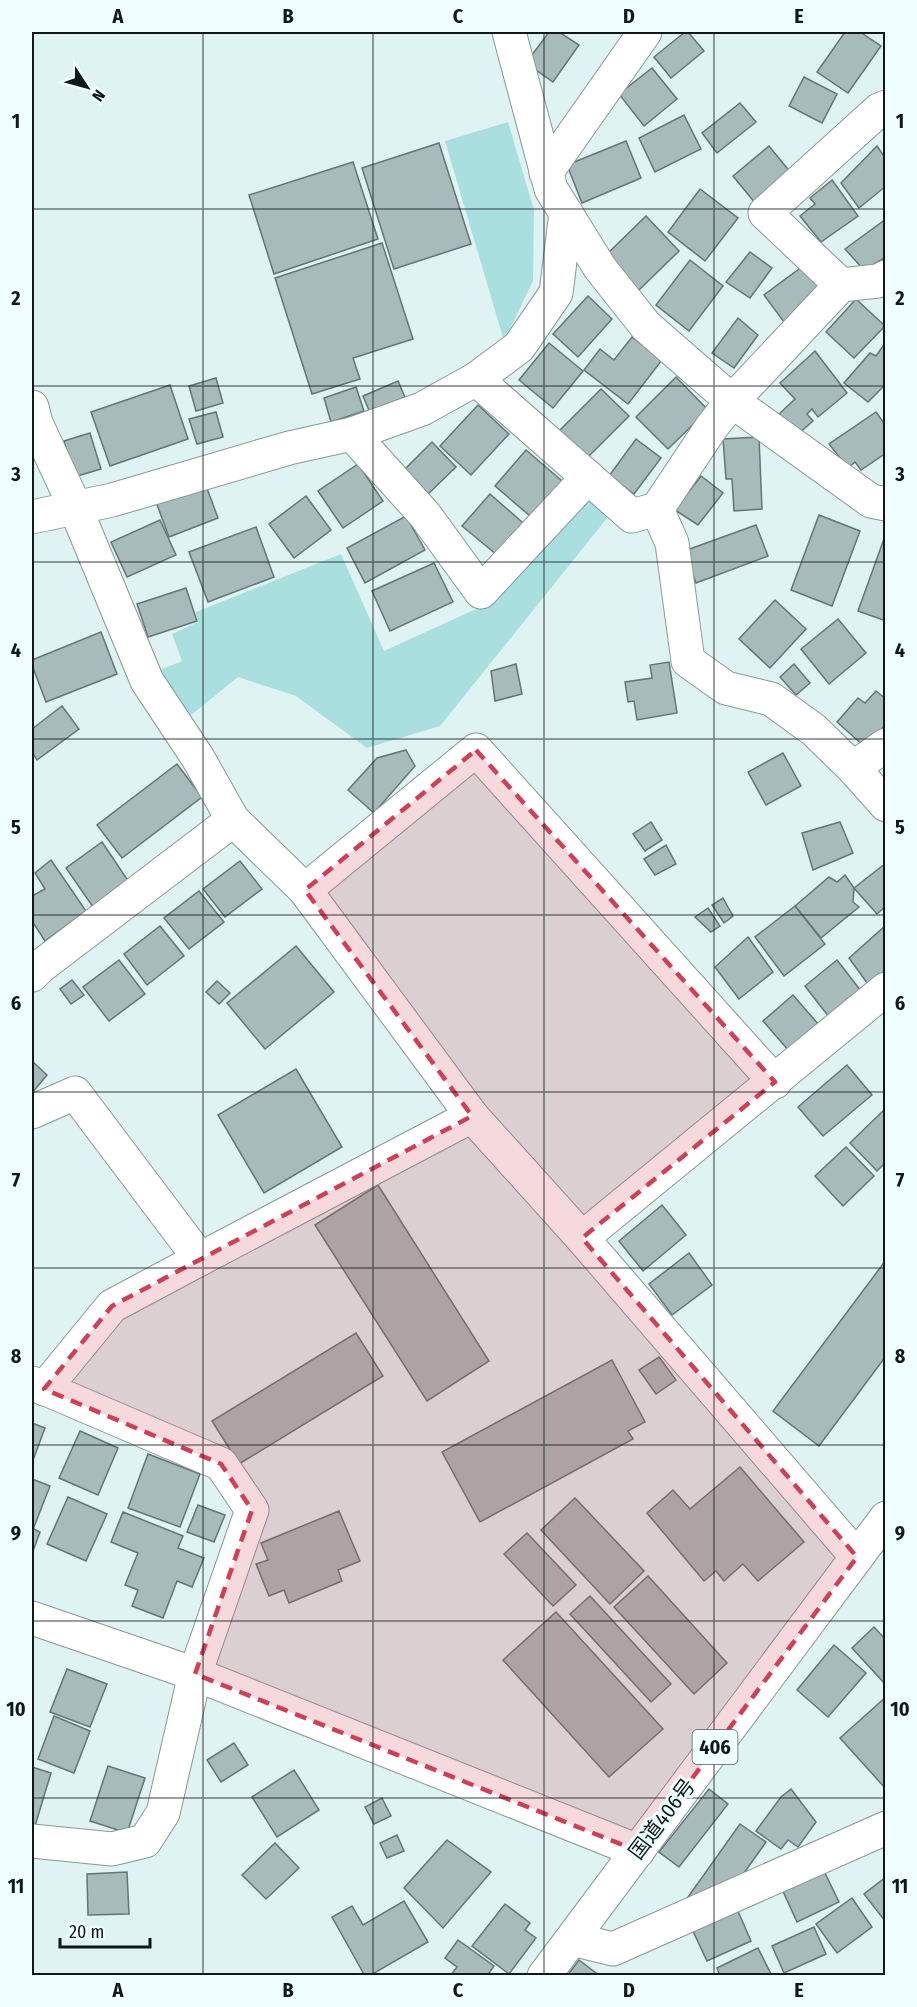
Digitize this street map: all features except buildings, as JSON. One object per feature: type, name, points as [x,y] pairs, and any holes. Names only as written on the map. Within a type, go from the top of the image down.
[{"type":"main road","points":[[509,32],[551,189],[600,268],[646,326],[732,401],[881,499]]},
{"type":"main road","points":[[546,173],[645,32]]},
{"type":"main road","points":[[841,285],[765,213],[885,107]]},
{"type":"main road","points":[[32,517],[112,500],[289,448],[352,435],[422,409],[476,379],[519,347],[556,293],[566,213]]},
{"type":"main road","points":[[476,379],[632,516],[657,509],[711,428],[732,401],[841,285],[878,281],[885,276]]},
{"type":"main road","points":[[32,408],[36,423],[75,507],[147,681],[198,758],[233,820],[305,890],[472,1116],[582,1238],[857,1557]]},
{"type":"main road","points":[[352,435],[425,515],[481,592],[588,477]]},
{"type":"main road","points":[[657,509],[672,543],[688,661],[726,688],[771,699],[814,730],[853,768],[885,805]]},
{"type":"main road","points":[[853,768],[885,744]]},
{"type":"main road","points":[[305,890],[476,750],[775,1082]]},
{"type":"main road","points":[[32,975],[233,820]]},
{"type":"main road","points":[[582,1238],[775,1082],[885,989]]},
{"type":"main road","points":[[32,1112],[75,1093],[200,1259]]},
{"type":"main road","points":[[32,1841],[112,1849],[145,1842],[163,1813],[195,1674],[252,1510],[221,1464],[38,1386],[112,1306],[472,1116]]},
{"type":"main road","name":"国道406号","points":[[544,1976],[885,1518]]},
{"type":"main road","points":[[32,1618],[195,1674],[639,1851]]},
{"type":"main road","points":[[572,1940],[613,1949],[885,1828]]},
{"type":"highlighted area","points":[[476,750],[775,1082],[582,1238],[857,1557],[638,1851],[195,1674],[252,1510],[221,1464],[44,1389],[112,1306],[472,1116],[305,890]]},
{"type":"shaded area","points":[[508,122],[534,210],[533,281],[504,341],[445,141]]},
{"type":"shaded area","points":[[586,483],[616,507],[440,726],[367,748],[296,696],[238,677],[190,716],[155,672],[182,661],[172,634],[198,622],[196,612],[341,554],[384,651],[489,603]]}]
